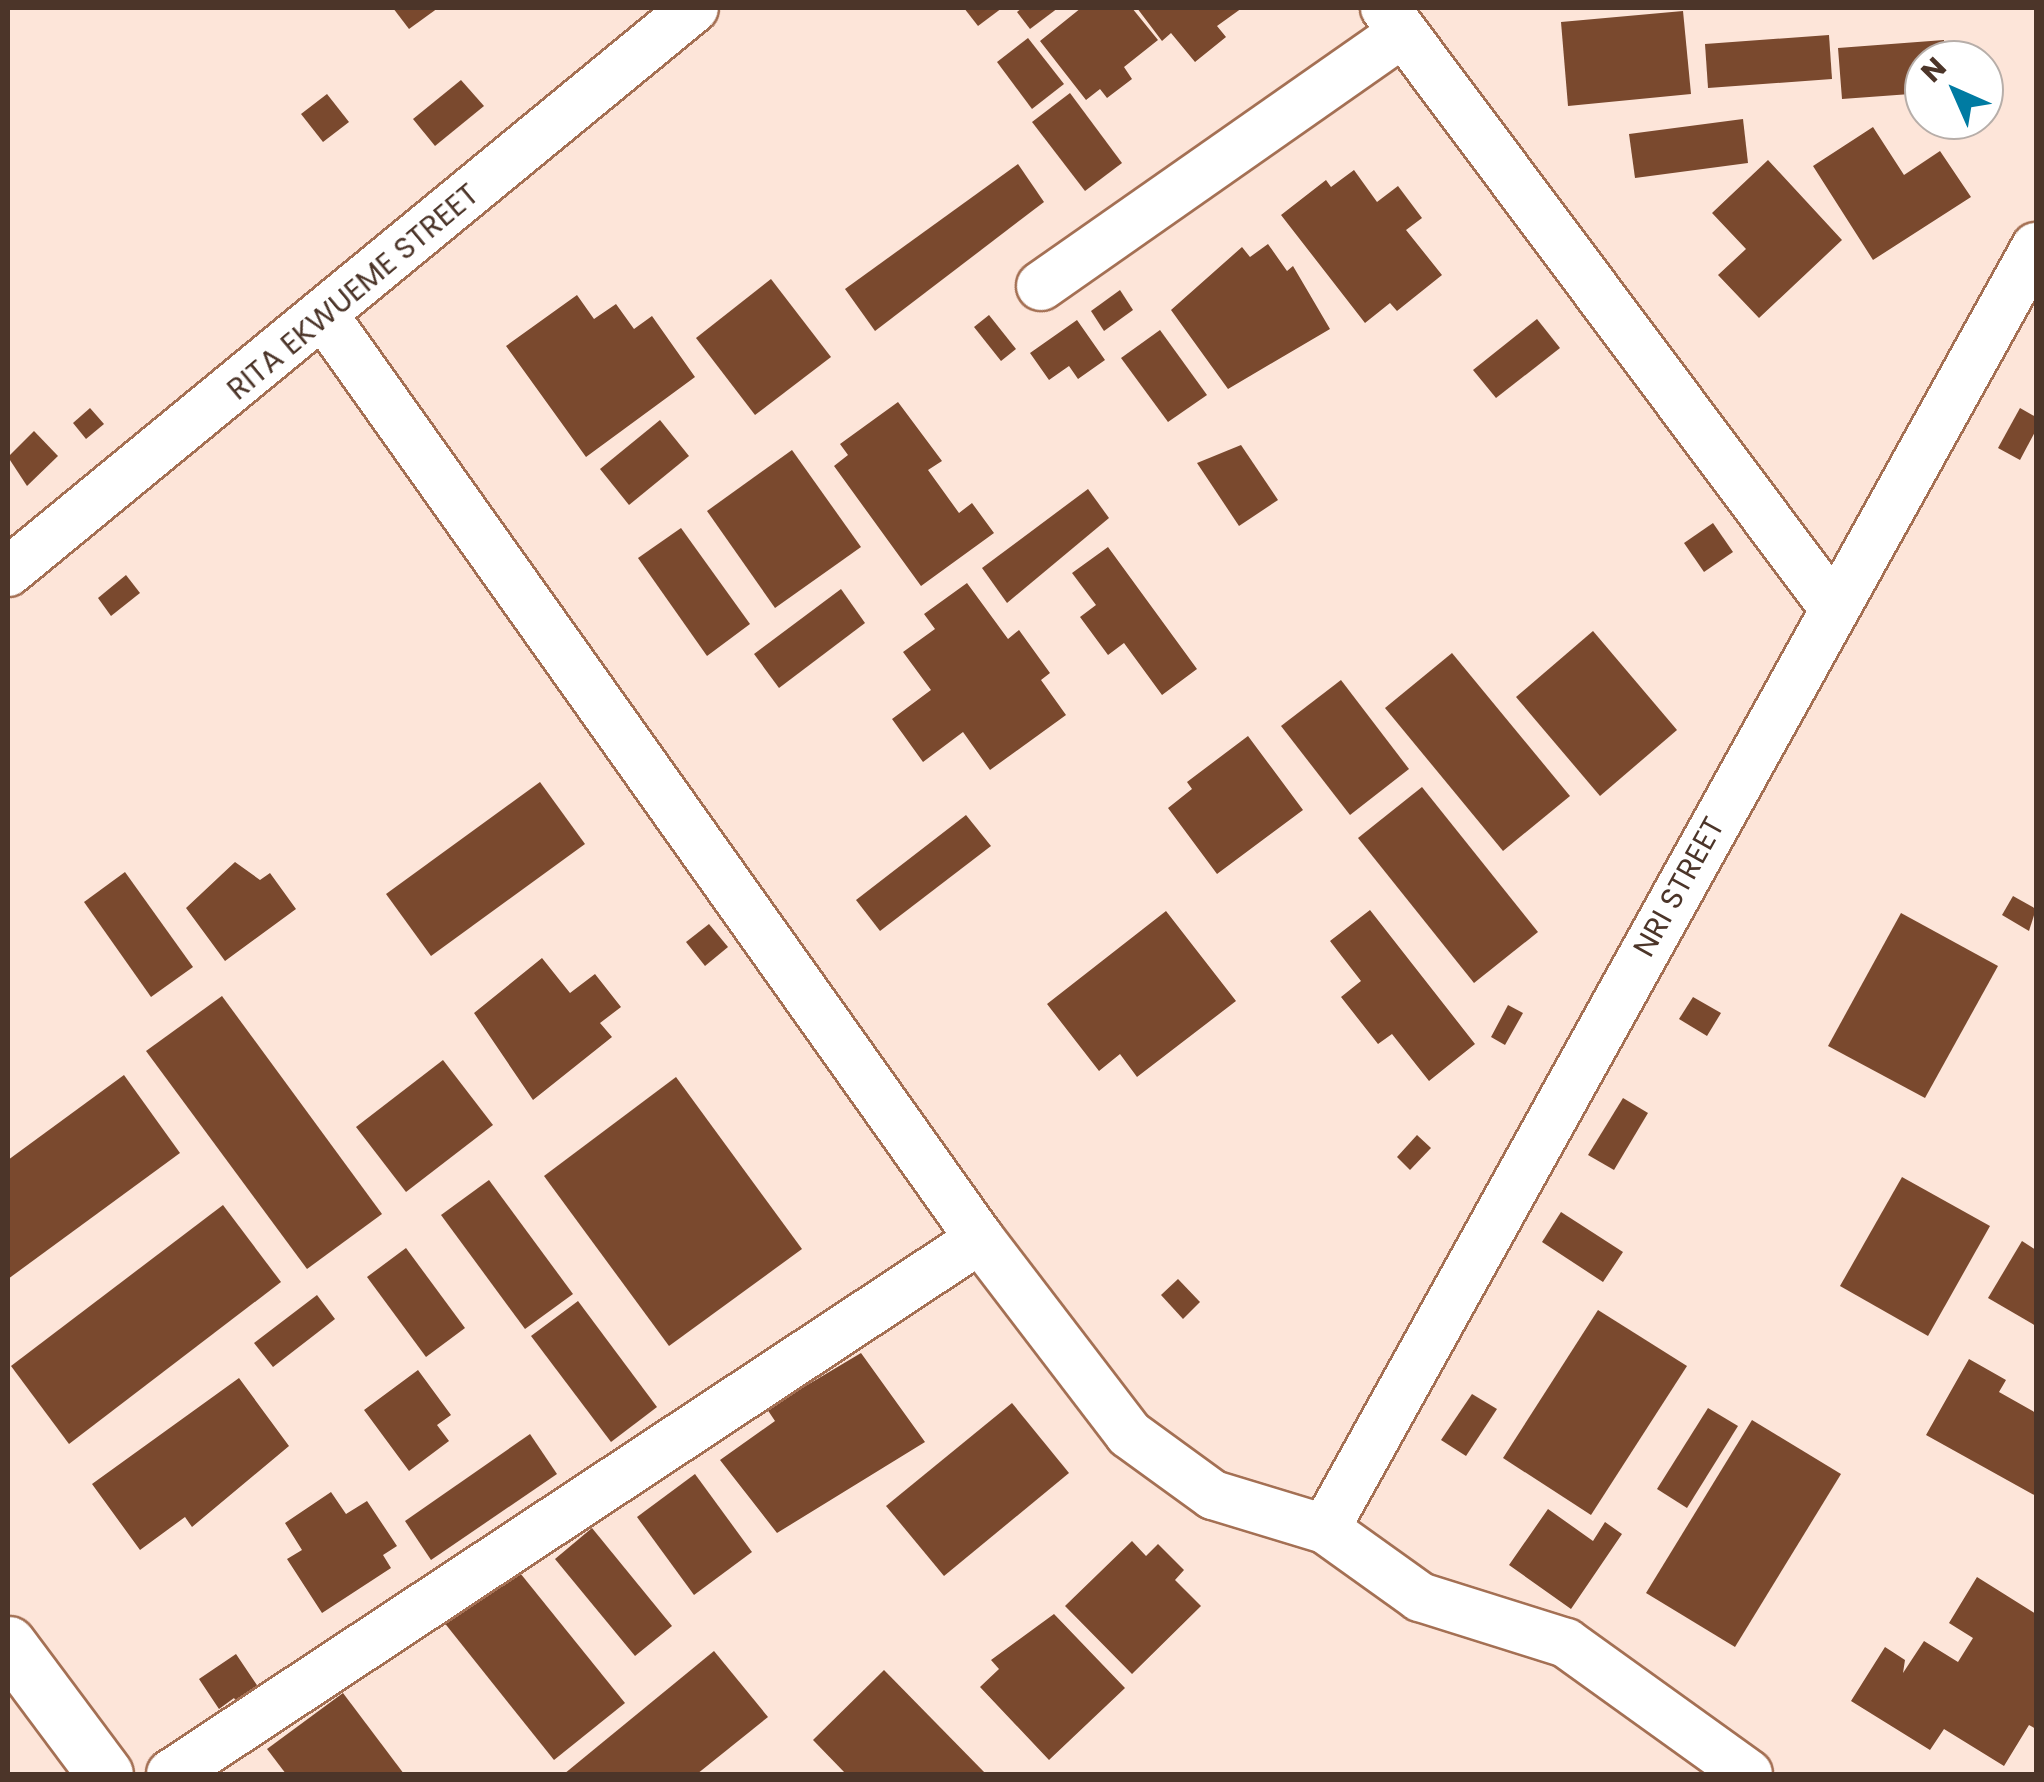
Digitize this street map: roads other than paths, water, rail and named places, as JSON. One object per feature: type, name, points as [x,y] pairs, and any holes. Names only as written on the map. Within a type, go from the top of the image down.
[{"type":"main road","points":[[8,1644],[104,1774]]},
{"type":"street","name":"RITA EKWUEME STREET","points":[[8,572],[325,317],[694,8]]},
{"type":"street","points":[[1042,286],[1394,20],[1832,608]]},
{"type":"street","name":"NRI STREET","points":[[1325,1529],[1832,608],[2036,247]]},
{"type":"street","points":[[325,317],[980,1239],[1129,1434],[1213,1495],[1325,1529],[1420,1597],[1566,1643],[1748,1774]]},
{"type":"street","points":[[171,1774],[980,1239]]}]
